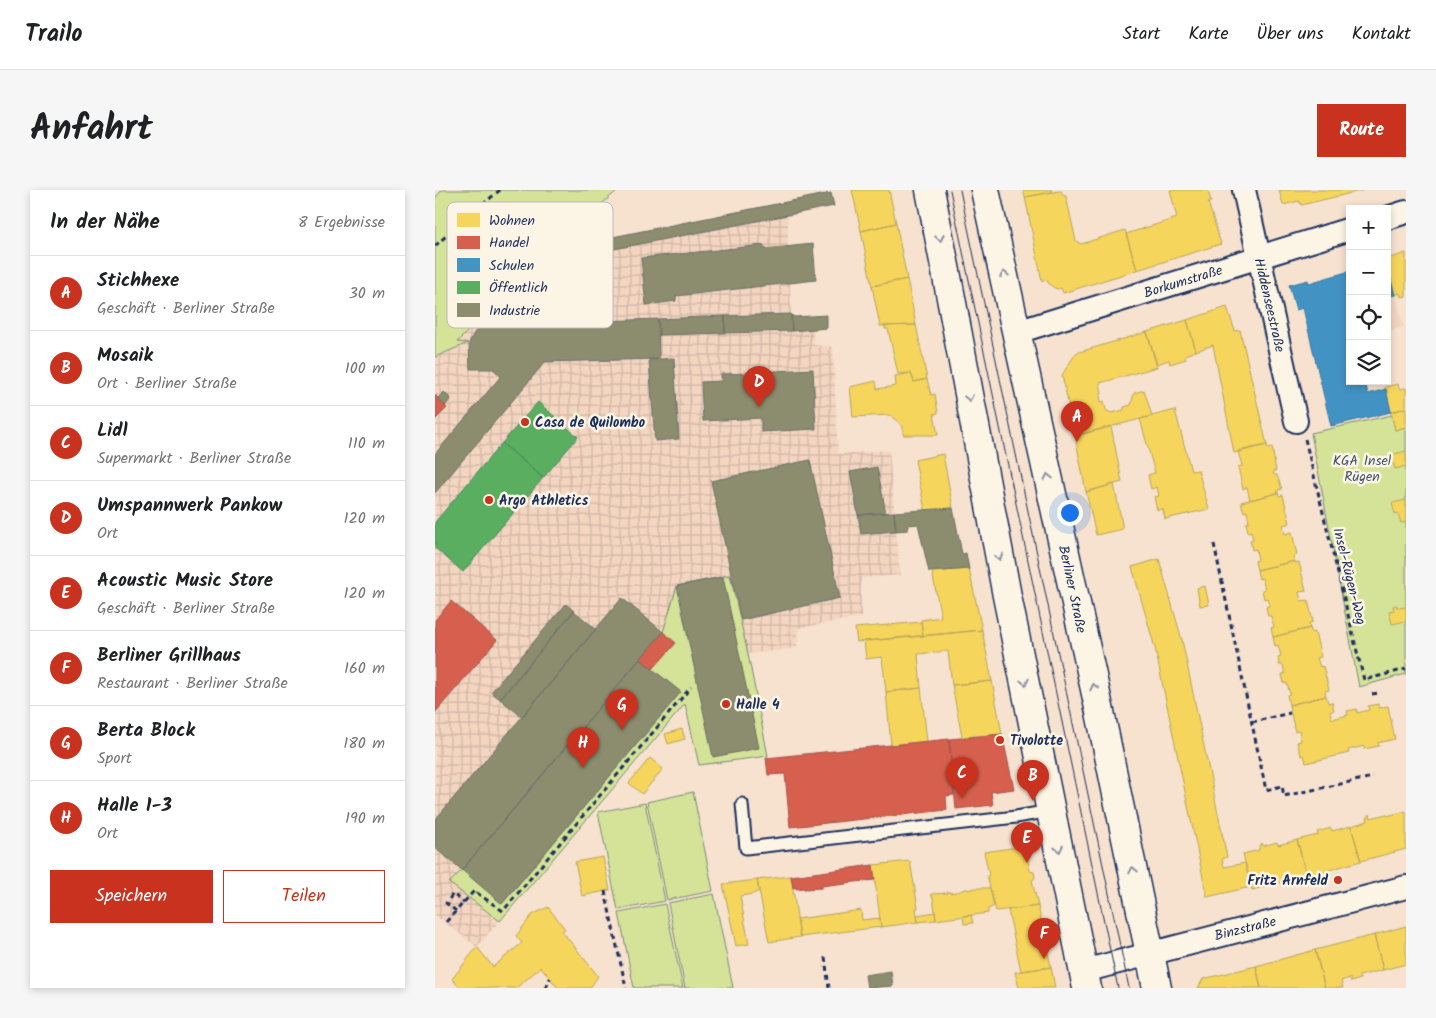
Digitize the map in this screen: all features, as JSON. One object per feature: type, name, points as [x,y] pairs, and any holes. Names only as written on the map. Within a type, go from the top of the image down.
[{"type":"main road","points":[[930,190],[949,282],[1007,596],[1085,979]]},
{"type":"main road","name":"Berliner Straße","points":[[985,190],[1100,712],[1157,988]]},
{"type":"street","name":"Hiddenseestraße","points":[[1244,190],[1300,428]]},
{"type":"street","points":[[1391,217],[1406,212]]},
{"type":"street","name":"Borkumstraße","points":[[1017,332],[1346,230]]},
{"type":"street","name":"Binzstraße","points":[[1085,979],[1149,954],[1406,887]]},
{"type":"lane","points":[[742,804],[746,848],[1016,817],[1051,810]]},
{"type":"path","points":[[485,202],[499,190]]},
{"type":"path","points":[[435,246],[447,235]]},
{"type":"path","name":"Insel-Rügen-Weg","points":[[1300,428],[1364,680],[1406,669]]},
{"type":"path","points":[[1215,544],[1266,790],[1282,786],[1284,796],[1373,777]]},
{"type":"path","points":[[446,922],[474,891],[503,912],[691,687]]},
{"type":"path","points":[[1372,694],[1379,692]]},
{"type":"path","points":[[1252,722],[1291,713]]},
{"type":"path","points":[[554,843],[557,846]]},
{"type":"path","points":[[605,891],[626,988]]},
{"type":"path","points":[[456,912],[446,903],[453,894],[464,903]]},
{"type":"path","points":[[825,958],[829,988]]},
{"type":"path","points":[[546,988],[550,978]]},
{"type":"shaded area","points":[[831,193],[834,206],[788,215],[788,247],[813,244],[816,280],[790,283],[791,314],[795,317],[827,315],[827,328],[813,329],[814,345],[833,347],[838,454],[889,450],[900,575],[861,578],[861,617],[799,628],[797,648],[748,654],[768,756],[699,765],[685,704],[477,947],[435,915],[435,357],[466,343],[457,343],[472,328],[613,328],[613,237]]},
{"type":"shaded area","points":[[1391,280],[1404,327],[1391,330]]},
{"type":"green space","points":[[442,190],[618,190],[604,202],[447,202],[447,328],[471,328],[457,342],[468,343],[435,357],[435,198]]},
{"type":"green space","name":"KGA Insel Rügen","points":[[1392,415],[1395,430],[1406,427],[1406,674],[1359,687],[1311,433]]},
{"type":"green space","points":[[730,575],[768,756],[699,765],[685,704],[500,921],[449,883],[663,632],[677,586]]},
{"type":"green space","points":[[693,792],[713,891],[667,900],[647,802]]},
{"type":"green space","points":[[645,803],[665,901],[618,910],[598,812]]},
{"type":"green space","points":[[714,894],[733,988],[685,988],[668,903]]},
{"type":"green space","points":[[665,904],[683,988],[634,988],[619,913]]},
{"type":"building: Wohnen","points":[[852,190],[889,190],[896,223],[861,231]]},
{"type":"building: Wohnen","points":[[1023,190],[1052,190],[1052,192],[1025,197]]},
{"type":"building: Wohnen","points":[[1170,190],[1208,190],[1211,202],[1208,202],[1221,244],[1137,270],[1126,234],[1177,218]]},
{"type":"building: Wohnen","points":[[1279,190],[1364,190],[1301,205],[1299,201],[1283,205]]},
{"type":"building: Wohnen","points":[[1061,191],[1066,196],[1076,241],[1081,244],[1125,230],[1137,270],[1063,293],[1061,288],[1053,287],[1046,279],[1042,281],[1025,197]]},
{"type":"building: Wohnen","points":[[896,223],[907,279],[872,286],[861,231]]},
{"type":"building: Wohnen","points":[[1406,253],[1406,296],[1401,297],[1400,293],[1395,295],[1391,280],[1391,258]]},
{"type":"building: Wohnen","points":[[907,279],[916,325],[880,326],[872,286]]},
{"type":"building: Wohnen","points":[[1227,307],[1235,331],[1240,330],[1267,445],[1234,453],[1213,345],[1196,351],[1187,320]]},
{"type":"building: Wohnen","points":[[1187,320],[1196,351],[1185,355],[1186,359],[1170,364],[1169,360],[1157,364],[1147,332]]},
{"type":"building: Wohnen","points":[[916,325],[927,379],[914,382],[911,373],[898,374],[888,329],[885,329],[885,326]]},
{"type":"building: Wohnen","points":[[1147,332],[1157,367],[1100,383],[1102,394],[1100,395],[1101,402],[1104,401],[1106,410],[1111,413],[1124,410],[1124,407],[1131,405],[1134,393],[1144,390],[1152,416],[1075,436],[1062,375],[1076,353]]},
{"type":"building: Wohnen","points":[[911,373],[914,382],[927,379],[931,395],[935,394],[938,413],[934,414],[938,435],[903,435],[903,426],[890,415],[853,417],[850,387],[876,381],[877,389],[896,386],[895,376]]},
{"type":"building: Wohnen","points":[[1398,384],[1399,389],[1406,388],[1406,408],[1391,412],[1385,387]]},
{"type":"building: Wohnen","points":[[1406,408],[1406,427],[1395,430],[1391,412]]},
{"type":"building: Wohnen","points":[[1175,410],[1191,471],[1198,470],[1209,509],[1165,519],[1163,509],[1157,510],[1154,497],[1159,496],[1157,487],[1151,489],[1148,475],[1155,473],[1140,419]]},
{"type":"building: Wohnen","points":[[1111,426],[1122,482],[1086,492],[1075,436]]},
{"type":"building: Wohnen","points":[[1267,445],[1268,449],[1272,447],[1276,471],[1273,471],[1274,475],[1277,475],[1282,489],[1278,490],[1278,493],[1250,500],[1247,487],[1243,489],[1238,467],[1242,466],[1238,451]]},
{"type":"building: Wohnen","points":[[1406,451],[1406,466],[1395,469],[1391,455]]},
{"type":"building: Wohnen","points":[[943,454],[953,508],[925,510],[915,460]]},
{"type":"building: Wohnen","points":[[1114,484],[1123,529],[1096,535],[1086,492]]},
{"type":"building: Wohnen","points":[[1278,493],[1279,496],[1283,495],[1290,523],[1283,525],[1285,534],[1292,532],[1297,555],[1293,556],[1295,561],[1257,570],[1255,561],[1258,560],[1256,549],[1252,550],[1250,540],[1253,539],[1251,531],[1248,532],[1246,523],[1249,522],[1247,511],[1244,512],[1241,502]]},
{"type":"building: Wohnen","points":[[1406,500],[1406,522],[1401,523],[1398,513],[1395,514],[1392,503]]},
{"type":"building: Wohnen","points":[[1159,559],[1182,640],[1227,857],[1222,859],[1224,867],[1245,863],[1251,887],[1207,897],[1155,648],[1132,567]]},
{"type":"building: Wohnen","points":[[1295,561],[1295,563],[1299,562],[1306,591],[1299,592],[1301,601],[1308,600],[1313,622],[1309,623],[1310,628],[1273,637],[1271,628],[1274,627],[1271,616],[1268,616],[1266,607],[1269,606],[1267,598],[1264,599],[1262,590],[1265,589],[1262,578],[1259,579],[1257,570]]},
{"type":"building: Wohnen","points":[[969,569],[982,630],[923,636],[921,620],[941,617],[932,572]]},
{"type":"building: Wohnen","points":[[1205,586],[1209,605],[1200,606],[1197,588]]},
{"type":"building: Wohnen","points":[[1397,605],[1398,608],[1406,607],[1406,621],[1392,624],[1389,611],[1394,610],[1393,606]]},
{"type":"building: Wohnen","points":[[921,622],[923,636],[857,642],[855,628]]},
{"type":"building: Wohnen","points":[[1310,628],[1312,633],[1315,632],[1321,657],[1317,658],[1320,667],[1323,666],[1329,690],[1325,691],[1326,696],[1289,705],[1287,695],[1290,694],[1287,683],[1284,684],[1282,674],[1285,674],[1283,665],[1279,665],[1278,657],[1281,656],[1278,645],[1275,646],[1273,637]]},
{"type":"building: Wohnen","points":[[982,630],[992,681],[952,685],[948,651],[918,654],[921,688],[886,692],[882,657],[866,659],[864,641]]},
{"type":"building: Wohnen","points":[[992,681],[1002,734],[962,737],[952,685]]},
{"type":"building: Wohnen","points":[[921,688],[927,741],[891,745],[886,692]]},
{"type":"building: Wohnen","points":[[1326,696],[1328,703],[1332,702],[1334,710],[1330,712],[1332,719],[1348,715],[1347,711],[1357,709],[1357,713],[1369,710],[1368,706],[1378,704],[1379,708],[1388,706],[1395,739],[1378,743],[1379,746],[1364,749],[1364,746],[1348,750],[1349,753],[1306,763],[1304,755],[1301,756],[1297,742],[1301,741],[1299,730],[1295,732],[1289,705]]},
{"type":"building: Wohnen","points":[[682,729],[685,739],[668,744],[665,734]]},
{"type":"building: Wohnen","points":[[650,758],[663,769],[642,794],[629,783]]},
{"type":"building: Wohnen","points":[[1406,811],[1406,849],[1361,861],[1351,826],[1368,821],[1367,818],[1370,814],[1371,818]]},
{"type":"building: Wohnen","points":[[1351,826],[1361,861],[1307,876],[1297,840],[1318,835],[1317,832],[1331,828],[1332,831]]},
{"type":"building: Wohnen","points":[[1297,840],[1307,876],[1252,890],[1243,854],[1259,850],[1262,843],[1263,846],[1277,842],[1278,845]]},
{"type":"building: Wohnen","points":[[1025,846],[1030,871],[1034,872],[1035,878],[1032,880],[1038,906],[996,911],[987,876],[989,875],[984,852]]},
{"type":"building: Wohnen","points":[[603,857],[610,890],[582,896],[575,862]]},
{"type":"building: Wohnen","points":[[910,861],[918,908],[916,908],[918,922],[881,927],[873,865]]},
{"type":"building: Wohnen","points":[[791,876],[800,937],[769,942],[757,880]]},
{"type":"building: Wohnen","points":[[757,880],[759,891],[740,896],[749,944],[736,946],[723,884]]},
{"type":"building: Wohnen","points":[[975,888],[990,888],[994,906],[988,909],[988,913],[936,920],[931,894],[958,892]]},
{"type":"building: Wohnen","points":[[1038,906],[1051,967],[1021,971],[1008,910]]},
{"type":"building: Wohnen","points":[[548,907],[565,929],[562,931],[598,976],[590,988],[558,988],[541,967],[516,988],[460,988],[452,979],[477,947],[493,967],[522,943],[516,936],[532,915]]},
{"type":"building: Wohnen","points":[[861,910],[862,920],[880,918],[881,927],[800,937],[797,919]]},
{"type":"building: Wohnen","points":[[935,912],[936,920],[918,922],[917,915]]},
{"type":"building: Wohnen","points":[[971,915],[973,923],[964,924],[963,916]]},
{"type":"building: Wohnen","points":[[1406,926],[1406,964],[1383,970],[1374,935]]},
{"type":"building: Wohnen","points":[[1374,935],[1383,970],[1359,976],[1360,979],[1351,982],[1350,978],[1341,981],[1343,988],[1325,988],[1315,950]]},
{"type":"building: Wohnen","points":[[1315,950],[1325,988],[1261,988],[1256,966]]},
{"type":"building: Wohnen","points":[[1256,966],[1261,988],[1198,988],[1203,979]]},
{"type":"building: Wohnen","points":[[1051,967],[1055,988],[1019,988],[1015,972]]},
{"type":"building: Handel","points":[[435,395],[447,408],[435,420]]},
{"type":"building: Handel","points":[[451,601],[497,640],[435,713],[435,620]]},
{"type":"building: Handel","points":[[663,632],[676,643],[653,669],[640,659]]},
{"type":"building: Handel","points":[[1002,734],[1014,789],[991,792],[993,805],[956,809],[949,739]]},
{"type":"building: Handel","points":[[949,739],[954,795],[946,796],[947,810],[790,827],[785,774],[768,775],[766,758]]},
{"type":"building: Handel","points":[[873,865],[875,880],[822,886],[822,888],[793,888],[791,876]]},
{"type":"building: Schulen","points":[[1346,272],[1346,385],[1366,385],[1368,394],[1386,389],[1391,412],[1331,426],[1303,308],[1296,310],[1289,285],[1308,280],[1309,283]]},
{"type":"building: Schulen","points":[[1391,280],[1395,295],[1391,296]]},
{"type":"building: Öffentlich","points":[[538,402],[578,437],[543,478],[502,443]]},
{"type":"building: Öffentlich","name":"Argo Athletics","points":[[502,443],[543,478],[463,572],[435,548],[435,522]]},
{"type":"building: Industrie","points":[[831,193],[834,206],[613,249],[613,237]]},
{"type":"building: Industrie","points":[[813,244],[816,280],[676,296],[676,301],[646,305],[641,258],[764,245],[764,249]]},
{"type":"building: Industrie","points":[[791,314],[792,331],[725,333],[725,316]]},
{"type":"building: Industrie","points":[[791,314],[794,317],[827,315],[827,328],[792,331]]},
{"type":"building: Industrie","points":[[725,316],[725,333],[659,335],[658,319]]},
{"type":"building: Industrie","points":[[658,319],[659,359],[545,362],[435,493],[435,454],[501,376],[493,369],[470,369],[469,343],[478,328],[613,328],[613,321]]},
{"type":"building: Industrie","points":[[674,358],[679,439],[655,441],[649,360]]},
{"type":"building: Industrie","points":[[813,369],[816,429],[761,432],[761,418],[703,421],[701,382],[722,381],[721,374],[750,373],[751,395],[758,395],[757,372]]},
{"type":"building: Industrie","points":[[444,392],[451,399],[445,406],[438,398]]},
{"type":"building: Industrie","points":[[810,460],[840,598],[741,620],[711,481]]},
{"type":"building: Industrie","points":[[877,467],[886,513],[858,515],[850,472]]},
{"type":"building: Industrie","points":[[953,508],[962,554],[966,553],[969,569],[929,572],[918,524],[908,525],[908,530],[896,531],[894,512]]},
{"type":"building: Industrie","points":[[894,512],[896,531],[861,534],[858,515]]},
{"type":"building: Industrie","name":"Halle 4","points":[[723,577],[759,748],[713,757],[677,586]]},
{"type":"building: Industrie","points":[[622,598],[663,632],[462,870],[435,848],[435,820]]},
{"type":"building: Industrie","points":[[566,604],[574,611],[500,699],[491,692]]},
{"type":"building: Industrie","points":[[574,611],[596,629],[522,717],[500,699]]},
{"type":"building: Industrie","points":[[640,659],[681,692],[502,904],[462,870]]},
{"type":"building: Industrie","points":[[891,971],[893,986],[867,988],[865,975]]},
{"type":"tram line","points":[[950,190],[1118,988]]},
{"type":"tram line","points":[[960,190],[1129,988]]},
{"type":"place","name":"Umspannwerk Pankow","points":[[759,407]]},
{"type":"place","name":"Casa de Quilombo","points":[[525,422]]},
{"type":"place","name":"Stichhexe","points":[[1077,442]]},
{"type":"place","name":"Argo Athletics","points":[[489,500]]},
{"type":"place","name":"Halle 4","points":[[726,704]]},
{"type":"place","name":"Berta Block","points":[[622,730]]},
{"type":"place","name":"Tivolotte","points":[[1000,740]]},
{"type":"place","name":"Halle 1-3","points":[[583,768]]},
{"type":"place","name":"Lidl","points":[[962,798]]},
{"type":"place","name":"Mosaik","points":[[1033,801]]},
{"type":"place","name":"Acoustic Music Store","points":[[1027,863]]},
{"type":"place","name":"Fritz Arnfeld","points":[[1338,880]]},
{"type":"place","name":"Berliner Grillhaus","points":[[1044,959]]}]
